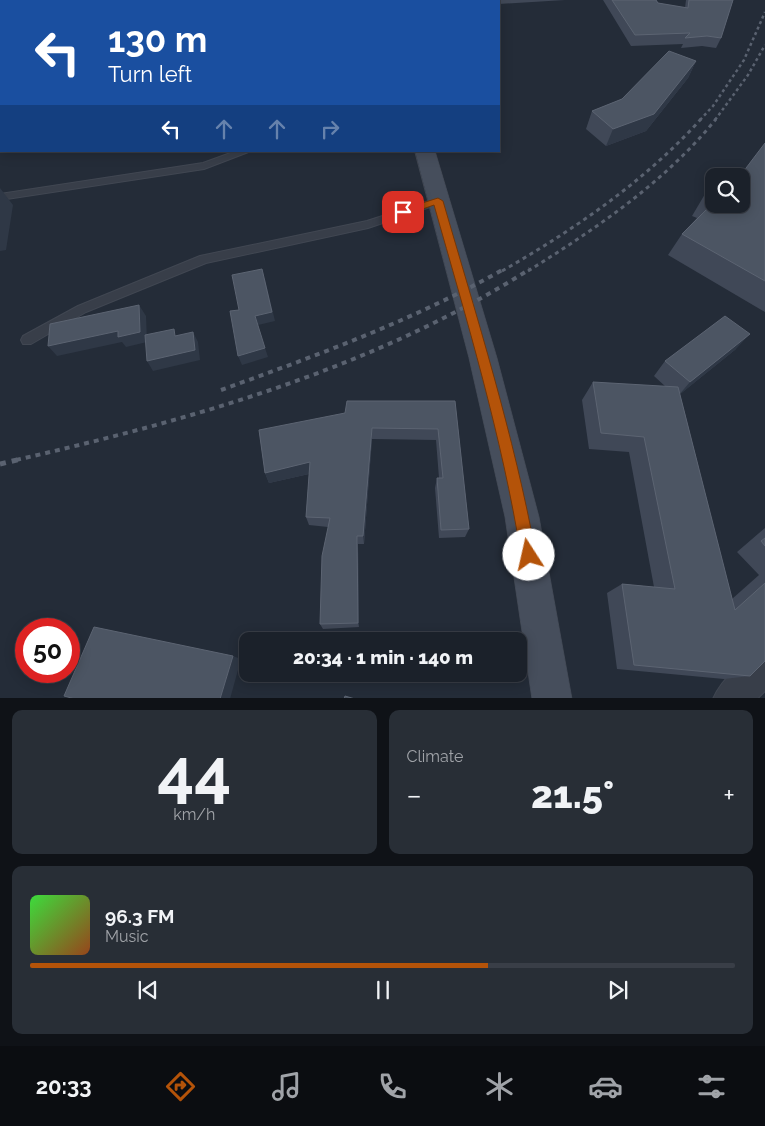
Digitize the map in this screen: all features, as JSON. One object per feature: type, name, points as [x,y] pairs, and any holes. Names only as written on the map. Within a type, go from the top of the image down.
[{"type":"main road","points":[[424,152],[483,358],[522,517],[552,698]]},
{"type":"street","points":[[731,698],[765,667]]},
{"type":"lane","points":[[0,197],[204,166],[243,152]]},
{"type":"lane","points":[[27,340],[82,309],[204,259],[368,224],[438,201]]},
{"type":"building","points":[[612,0],[656,0],[658,3],[688,8],[689,0],[733,0],[721,38],[707,36],[685,38],[690,33],[635,35]]},
{"type":"building","points":[[669,51],[696,61],[654,114],[613,129],[592,111],[622,99]]},
{"type":"building","points":[[765,143],[765,281],[682,234],[705,211],[705,213],[750,213],[750,168],[746,168]]},
{"type":"building","points":[[262,269],[272,312],[255,316],[265,348],[238,356],[230,311],[239,310],[232,275]]},
{"type":"building","points":[[139,305],[140,332],[118,337],[118,331],[48,346],[50,324]]},
{"type":"building","points":[[725,316],[750,334],[690,382],[665,361]]},
{"type":"building","points":[[174,329],[175,336],[193,332],[195,350],[147,361],[145,335]]},
{"type":"building","points":[[593,382],[678,387],[735,610],[765,583],[765,661],[750,676],[634,665],[622,584],[675,589],[644,437],[601,433]]},
{"type":"building","points":[[347,401],[455,401],[469,529],[441,530],[437,478],[443,478],[438,429],[372,428],[363,536],[357,536],[358,623],[320,624],[322,556],[330,518],[306,517],[310,462],[265,473],[259,430],[345,413]]},
{"type":"building","points":[[765,538],[765,546],[761,541]]},
{"type":"building","points":[[94,627],[233,656],[220,698],[71,698],[64,696],[70,683],[80,683],[80,659]]},
{"type":"railway","points":[[700,120],[713,106],[744,60],[765,12]]},
{"type":"railway","points":[[715,120],[748,75],[765,45]]},
{"type":"railway","points":[[502,271],[608,203],[656,163],[701,119]]},
{"type":"railway","points":[[528,271],[604,221],[629,202],[675,163],[716,119]]},
{"type":"railway","points":[[221,390],[365,336],[435,304],[504,269]]},
{"type":"railway","points":[[16,460],[149,427],[216,408],[346,362],[409,335],[470,304],[530,269]]},
{"type":"railway","points":[[0,464],[21,459]]},
{"type":"route","points":[[403,212],[438,201],[483,358],[522,517],[529,555]]}]
